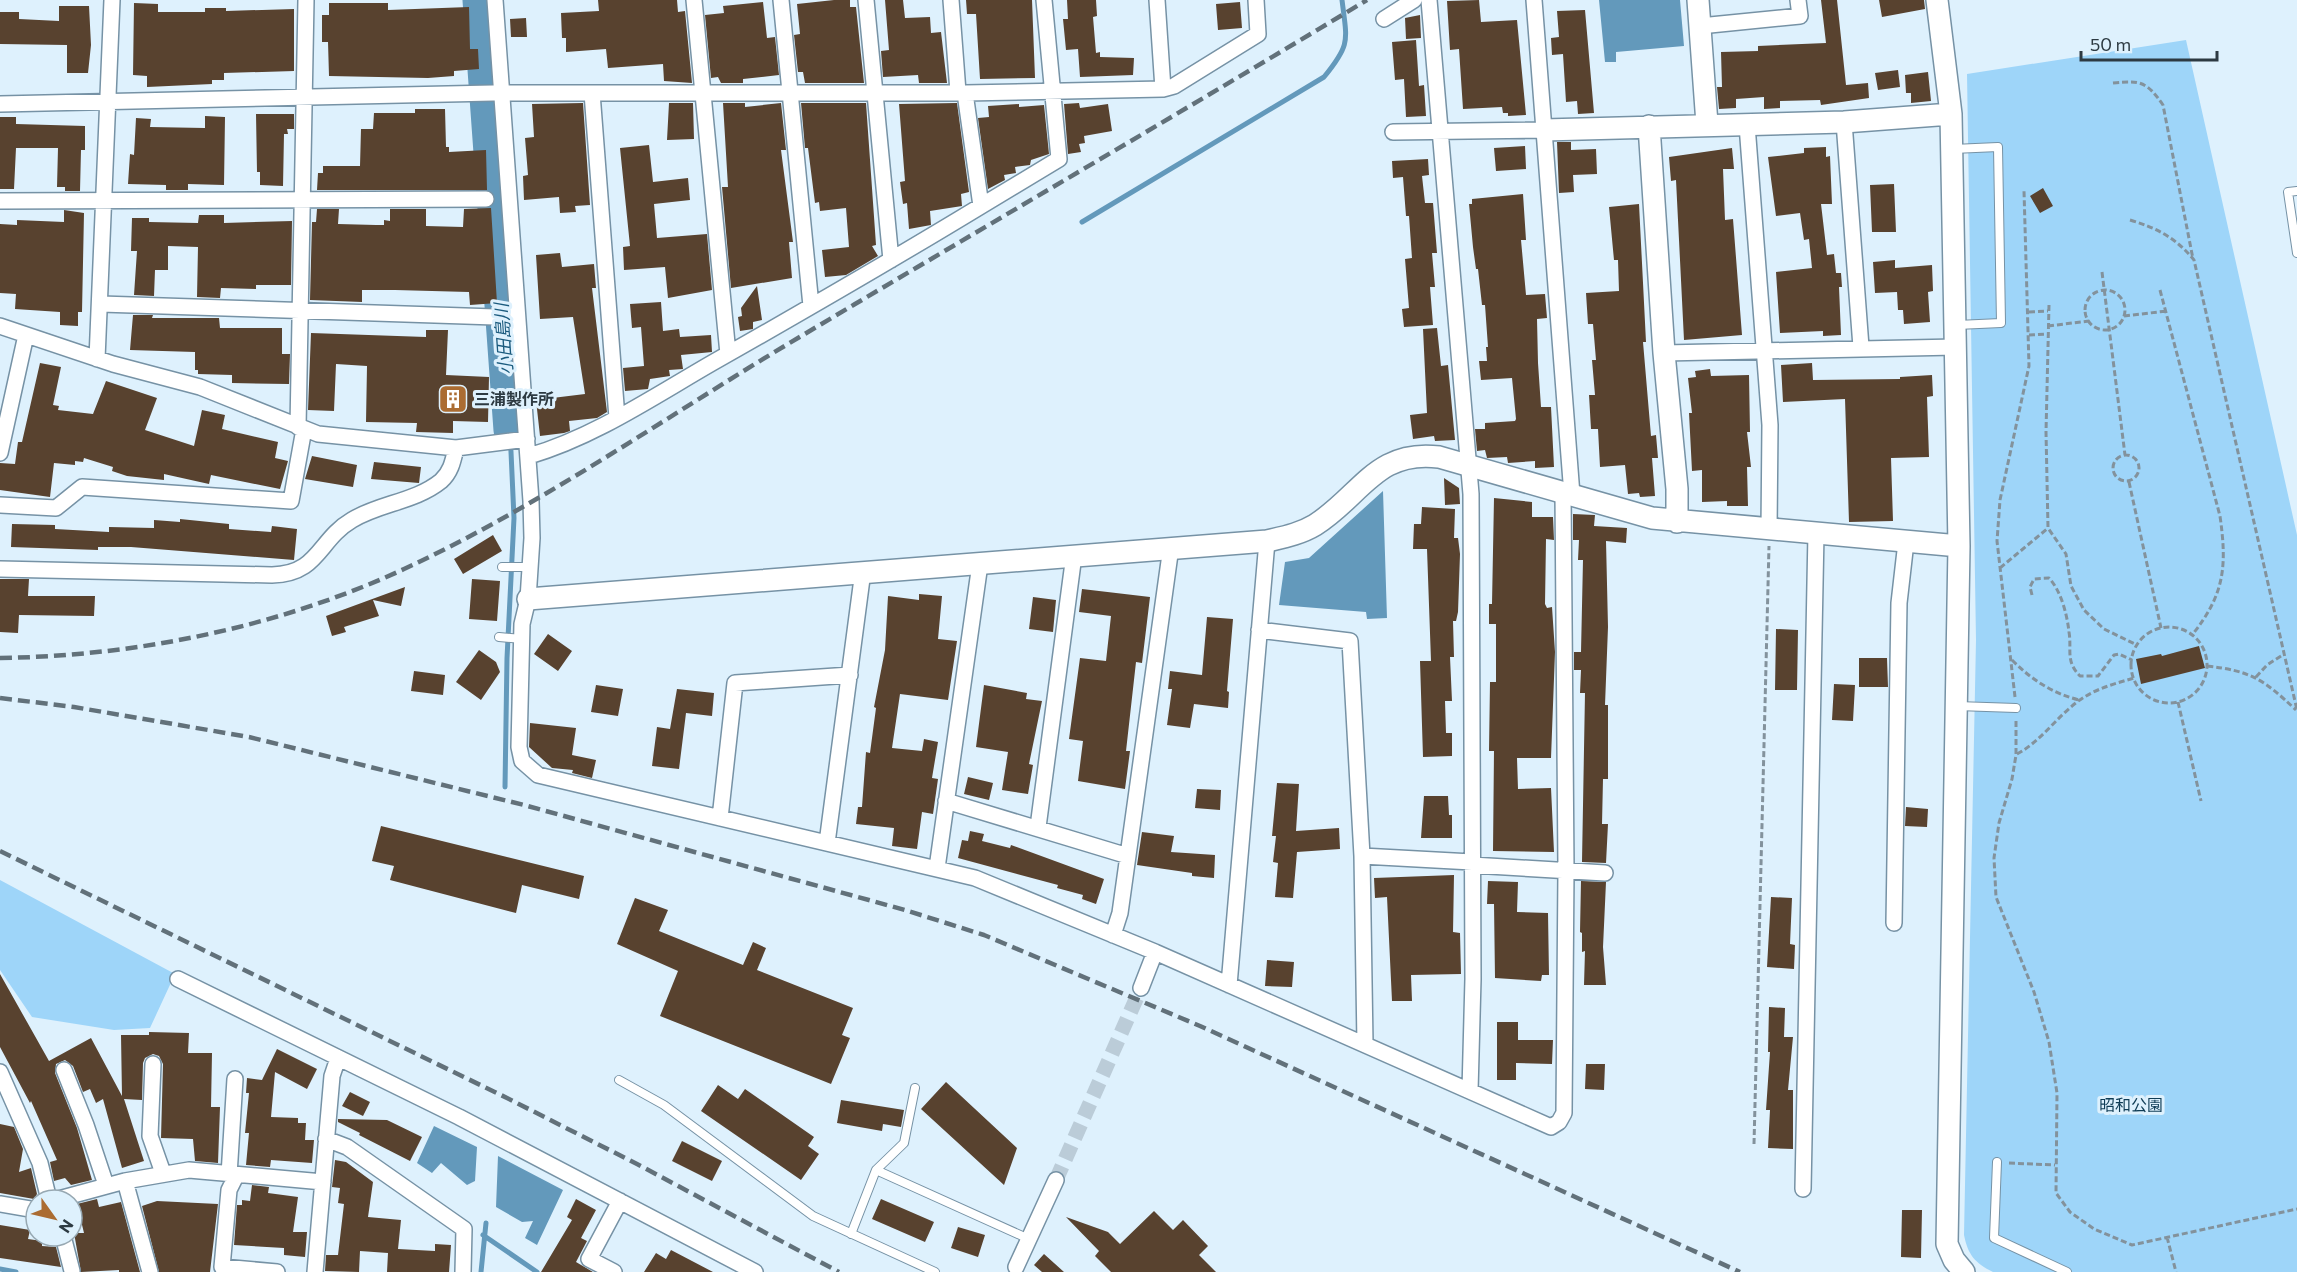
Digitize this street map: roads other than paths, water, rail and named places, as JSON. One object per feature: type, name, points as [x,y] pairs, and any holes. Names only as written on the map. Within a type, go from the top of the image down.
[{"type":"street","points":[[97,359],[112,0]]},
{"type":"street","points":[[0,505],[56,508],[82,487],[291,501],[301,428],[299,311],[306,0]]},
{"type":"street","points":[[495,0],[492,93],[516,440],[529,456],[532,538],[523,567],[528,599],[519,638],[519,747],[522,761],[531,771],[538,775],[937,868],[1009,890],[1551,1127],[1559,1122],[1564,1113],[1568,494],[1534,0]]},
{"type":"street","points":[[694,0],[728,354]]},
{"type":"street","points":[[781,0],[811,306]]},
{"type":"street","points":[[866,0],[891,260]]},
{"type":"street","points":[[951,0],[961,92],[981,206]]},
{"type":"street","points":[[529,456],[550,449],[618,418],[891,260],[1059,159],[1044,0]]},
{"type":"street","points":[[1157,0],[1163,89]]},
{"type":"street","points":[[0,104],[492,93],[1051,92],[1163,89],[1174,86],[1258,34],[1256,0]]},
{"type":"street","points":[[1384,19],[1414,0]]},
{"type":"street","points":[[1429,0],[1471,494],[1473,979],[1470,1091]]},
{"type":"street","points":[[1698,0],[1707,124]]},
{"type":"street","points":[[1700,26],[1800,16],[1798,0]]},
{"type":"street","points":[[1937,0],[1951,114],[1959,546],[1947,1244],[1954,1260],[1964,1272]]},
{"type":"street","points":[[592,93],[618,418]]},
{"type":"street","points":[[1393,132],[1844,123],[1951,114]]},
{"type":"street","points":[[1844,123],[1861,347]]},
{"type":"street","points":[[1747,125],[1770,425],[1769,530]]},
{"type":"street","points":[[1649,126],[1664,353],[1677,489],[1677,522]]},
{"type":"street","points":[[0,201],[486,199]]},
{"type":"street","points":[[101,304],[495,317]]},
{"type":"street","points":[[0,327],[97,359],[200,387],[318,434],[456,448],[516,440]]},
{"type":"street","points":[[0,453],[26,334]]},
{"type":"street","points":[[1664,353],[1763,349],[1956,347]]},
{"type":"street","points":[[0,569],[272,574],[297,572],[313,561],[336,533],[352,519],[420,494],[442,480],[449,473],[456,448]]},
{"type":"street","points":[[528,599],[1267,541],[1292,535],[1316,524],[1374,473],[1397,460],[1422,455],[1467,465],[1623,511],[1677,522],[1959,546]]},
{"type":"street","points":[[1803,1189],[1816,533]]},
{"type":"street","points":[[1229,985],[1267,541]]},
{"type":"street","points":[[1894,923],[1899,603],[1906,542]]},
{"type":"street","points":[[1113,935],[1120,913],[1171,547]]},
{"type":"street","points":[[1038,827],[1074,555]]},
{"type":"street","points":[[937,868],[980,564]]},
{"type":"street","points":[[827,843],[863,571]]},
{"type":"street","points":[[1259,630],[1350,641],[1362,856],[1365,1044]]},
{"type":"street","points":[[720,818],[735,683],[850,675]]},
{"type":"street","points":[[946,801],[1128,856]]},
{"type":"street","points":[[1362,856],[1605,873]]},
{"type":"street","points":[[1141,988],[1155,952]]},
{"type":"street","points":[[178,979],[620,1201],[729,1266],[755,1272]]},
{"type":"street","points":[[315,1272],[332,1076],[338,1058]]},
{"type":"street","points":[[153,1064],[150,1136],[163,1173]]},
{"type":"street","points":[[64,1070],[106,1185]]},
{"type":"street","points":[[2,1079],[40,1163],[47,1188]]},
{"type":"street","points":[[235,1079],[232,1175],[222,1266],[277,1272]]},
{"type":"street","points":[[326,1139],[346,1147],[464,1229],[463,1272]]},
{"type":"street","points":[[84,1191],[163,1173],[189,1170],[323,1182]]},
{"type":"street","points":[[1016,1268],[1056,1180]]},
{"type":"street","points":[[125,1181],[150,1272]]},
{"type":"street","points":[[614,1272],[589,1258],[620,1201]]},
{"type":"street","points":[[0,1204],[24,1208]]},
{"type":"street","points":[[66,1248],[72,1272]]},
{"type":"lane","points":[[1952,149],[1998,147],[2001,322],[1956,325]]},
{"type":"lane","points":[[2297,191],[2288,192],[2297,254]]},
{"type":"lane","points":[[502,567],[523,567]]},
{"type":"lane","points":[[499,637],[519,638]]},
{"type":"lane","points":[[1956,706],[2016,708]]},
{"type":"lane","points":[[619,1080],[664,1105],[793,1203],[851,1234],[935,1272]]},
{"type":"lane","points":[[851,1234],[876,1170],[904,1143],[915,1088]]},
{"type":"lane","points":[[1997,1162],[1994,1238],[2067,1272]]},
{"type":"lane","points":[[876,1170],[1029,1239]]},
{"type":"waterway","name":"小田島川","points":[[479,0],[510,430]]},
{"type":"waterway","points":[[1082,222],[1324,77],[1339,57],[1345,42],[1342,0]]},
{"type":"waterway","name":"小田島川","points":[[505,787],[507,658],[514,518],[510,430]]},
{"type":"waterway","points":[[481,1272],[486,1223]]},
{"type":"waterway","name":"小田島川","points":[[483,1235],[537,1272]]},
{"type":"waterway","points":[[0,1269],[16,1272]]},
{"type":"tunnel","points":[[1056,1180],[1141,988]]},
{"type":"railway","points":[[0,658],[103,651],[206,635],[307,607],[404,569],[507,516],[557,487],[803,335],[1367,0]]},
{"type":"railway","points":[[0,698],[74,707],[249,737],[524,805],[905,910],[984,935],[1200,1026],[1740,1272]]},
{"type":"railway","points":[[0,851],[507,1098],[637,1164],[839,1272]]},
{"type":"place","name":"三浦製作所","points":[[453,399]]},
{"type":"park label","name":"昭和公園","points":[[2131,1105]]}]
